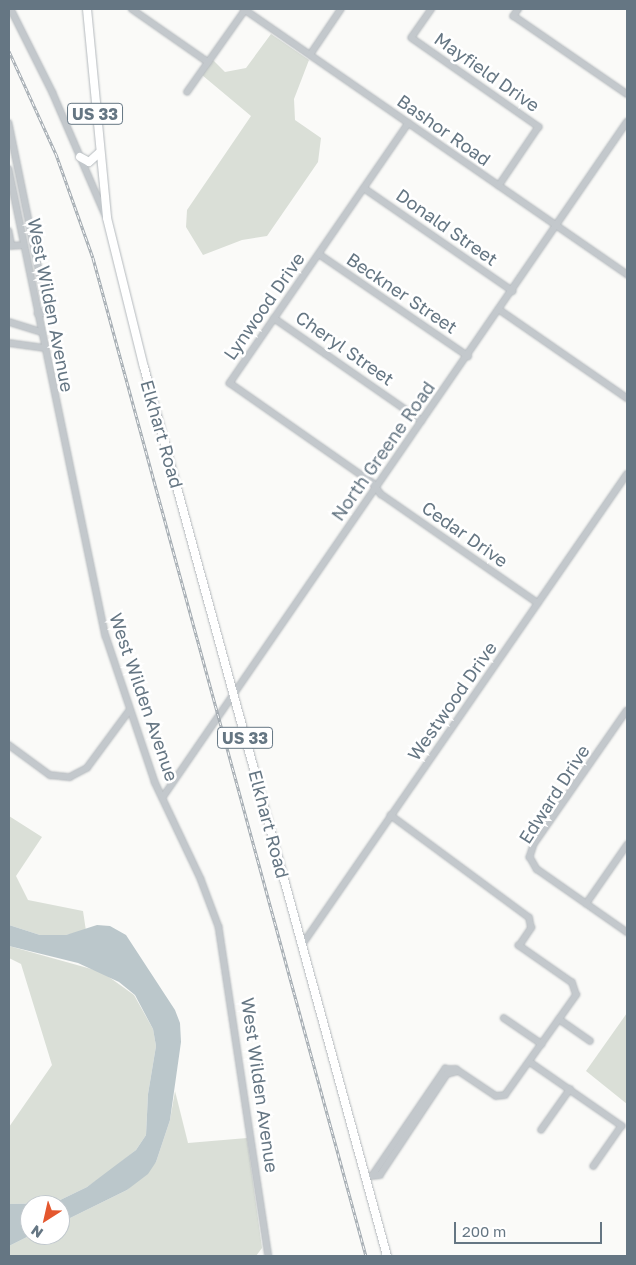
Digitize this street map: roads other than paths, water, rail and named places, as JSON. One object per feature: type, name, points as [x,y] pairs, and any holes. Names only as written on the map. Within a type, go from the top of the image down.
[{"type":"highway","name":"US 33","points":[[87,9],[99,153],[107,218]]},
{"type":"highway","points":[[80,157],[89,162],[99,153]]},
{"type":"highway","name":"Elkhart Road","points":[[107,218],[144,367],[302,945],[369,1177],[387,1256]]},
{"type":"street","points":[[11,9],[53,93],[107,218]]},
{"type":"street","points":[[132,9],[208,62]]},
{"type":"street","points":[[188,92],[245,9]]},
{"type":"street","name":"Bashor Road","points":[[245,9],[627,274]]},
{"type":"street","points":[[310,55],[341,9]]},
{"type":"street","name":"Mayfield Drive","points":[[432,9],[412,38],[539,127],[499,186]]},
{"type":"street","points":[[519,9],[514,16],[627,94]]},
{"type":"street","name":"North Greene Road","points":[[163,797],[500,310],[627,122]]},
{"type":"street","points":[[9,123],[48,313],[38,314]]},
{"type":"street","name":"Lynwood Drive","points":[[376,488],[230,383],[409,124]]},
{"type":"street","name":"West Wilden Avenue","points":[[9,169],[99,610],[129,711],[163,797],[205,889],[219,927],[269,1256]]},
{"type":"street","name":"Donald Street","points":[[364,188],[513,291]]},
{"type":"street","points":[[19,221],[28,219]]},
{"type":"street","points":[[9,231],[10,246],[24,245]]},
{"type":"street","name":"Beckner Street","points":[[319,254],[468,356]]},
{"type":"street","points":[[500,310],[627,398]]},
{"type":"street","name":"Cheryl Street","points":[[274,318],[422,421]]},
{"type":"street","points":[[9,322],[42,332]]},
{"type":"street","points":[[9,343],[45,348]]},
{"type":"street","name":"Westwood Drive","points":[[302,945],[627,474]]},
{"type":"street","name":"Cedar Drive","points":[[376,488],[381,494],[538,603]]},
{"type":"street","points":[[9,746],[50,775],[70,777],[87,768],[129,711]]},
{"type":"street","name":"Edward Drive","points":[[627,711],[534,845],[530,857],[537,869],[627,932]]},
{"type":"street","points":[[369,1177],[380,1175],[447,1074],[460,1071],[500,1096],[508,1093],[575,997],[575,987],[519,946],[531,928],[529,918],[391,816]]},
{"type":"street","points":[[586,904],[627,845]]},
{"type":"street","points":[[504,1018],[542,1044]]},
{"type":"street","points":[[559,1020],[590,1041]]},
{"type":"street","points":[[530,1062],[622,1126],[594,1166]]},
{"type":"street","points":[[542,1130],[570,1089]]},
{"type":"railway","points":[[9,51],[56,154],[93,258],[366,1256]]}]
